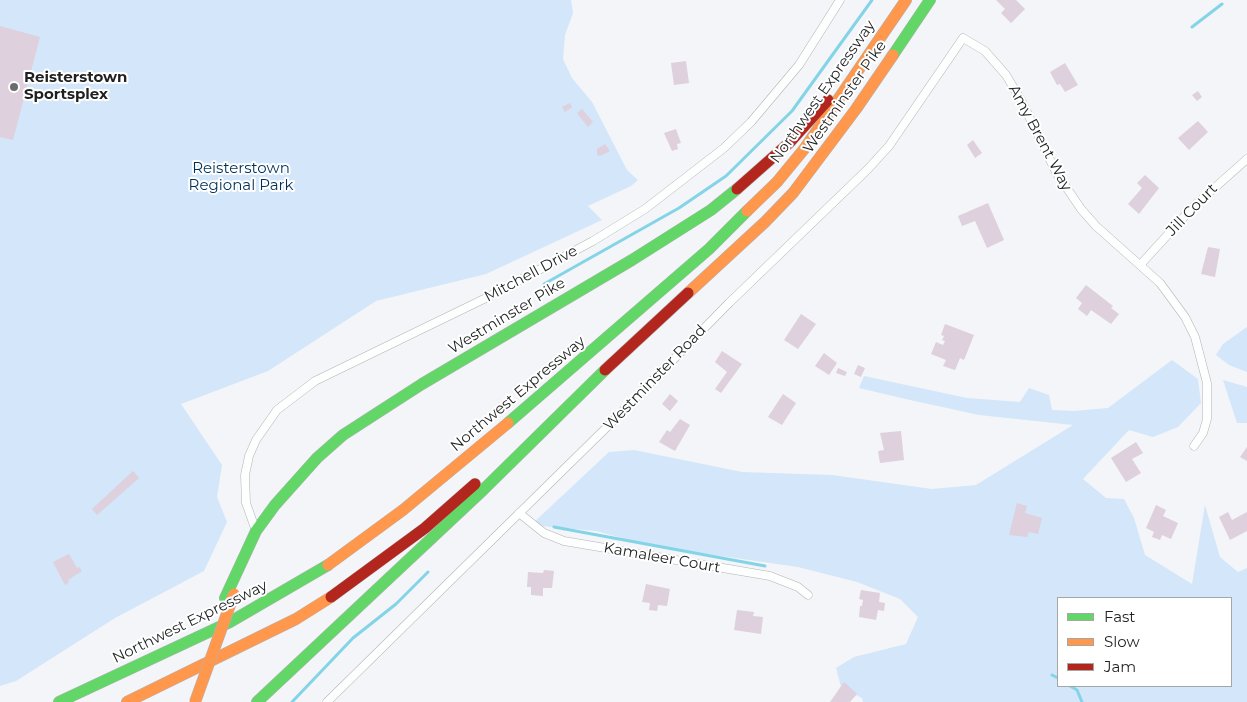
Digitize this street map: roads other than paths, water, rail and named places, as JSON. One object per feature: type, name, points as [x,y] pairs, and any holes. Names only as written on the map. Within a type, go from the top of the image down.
[{"type":"highway","name":"Westminster Pike","points":[[188,702],[256,531],[298,478],[343,436],[422,384],[680,230],[741,186],[789,143],[818,112],[906,0]]},
{"type":"highway","name":"Northwest Expressway","points":[[59,702],[223,626],[318,572],[403,510],[507,424],[751,210],[777,182],[810,141],[906,0]]},
{"type":"highway","name":"Westminster Pike","points":[[257,702],[483,490],[625,350],[744,242],[793,193],[856,109],[930,0]]},
{"type":"highway","points":[[127,702],[296,619],[341,591],[425,528],[625,350]]},
{"type":"highway","points":[[195,702],[230,596]]},
{"type":"street","name":"Mitchell Drive","points":[[256,531],[246,503],[244,488],[249,456],[264,425],[277,410],[315,381],[434,326],[545,267],[646,209],[724,148],[774,96],[816,40],[840,0]]},
{"type":"street","name":"Amy Brent Way","points":[[963,38],[984,52],[1006,75],[1021,100],[1056,172],[1081,209],[1096,226],[1141,264],[1160,283],[1181,311],[1195,337],[1203,362],[1208,407],[1203,433],[1194,446]]},
{"type":"street","name":"Westminster Road","points":[[327,702],[609,425],[729,303],[868,169],[889,146],[963,38]]},
{"type":"street","name":"Jill Court","points":[[1141,264],[1193,207],[1247,160]]},
{"type":"street","name":"Kamaleer Court","points":[[519,514],[544,533],[564,541],[770,576],[798,587],[808,595]]},
{"type":"waterway","points":[[544,284],[679,208],[726,176],[792,111],[872,0]]},
{"type":"waterway","points":[[1192,27],[1222,4]]},
{"type":"waterway","points":[[554,527],[765,566]]},
{"type":"waterway","points":[[292,702],[353,638],[396,604],[428,572]]},
{"type":"waterway","points":[[1052,675],[1057,678]]},
{"type":"waterway","points":[[1072,687],[1077,690],[1082,702]]},
{"type":"place","name":"Reisterstown Sportsplex","points":[[14,87]]},
{"type":"park label","name":"Reisterstown Regional Park","points":[[241,178]]}]
